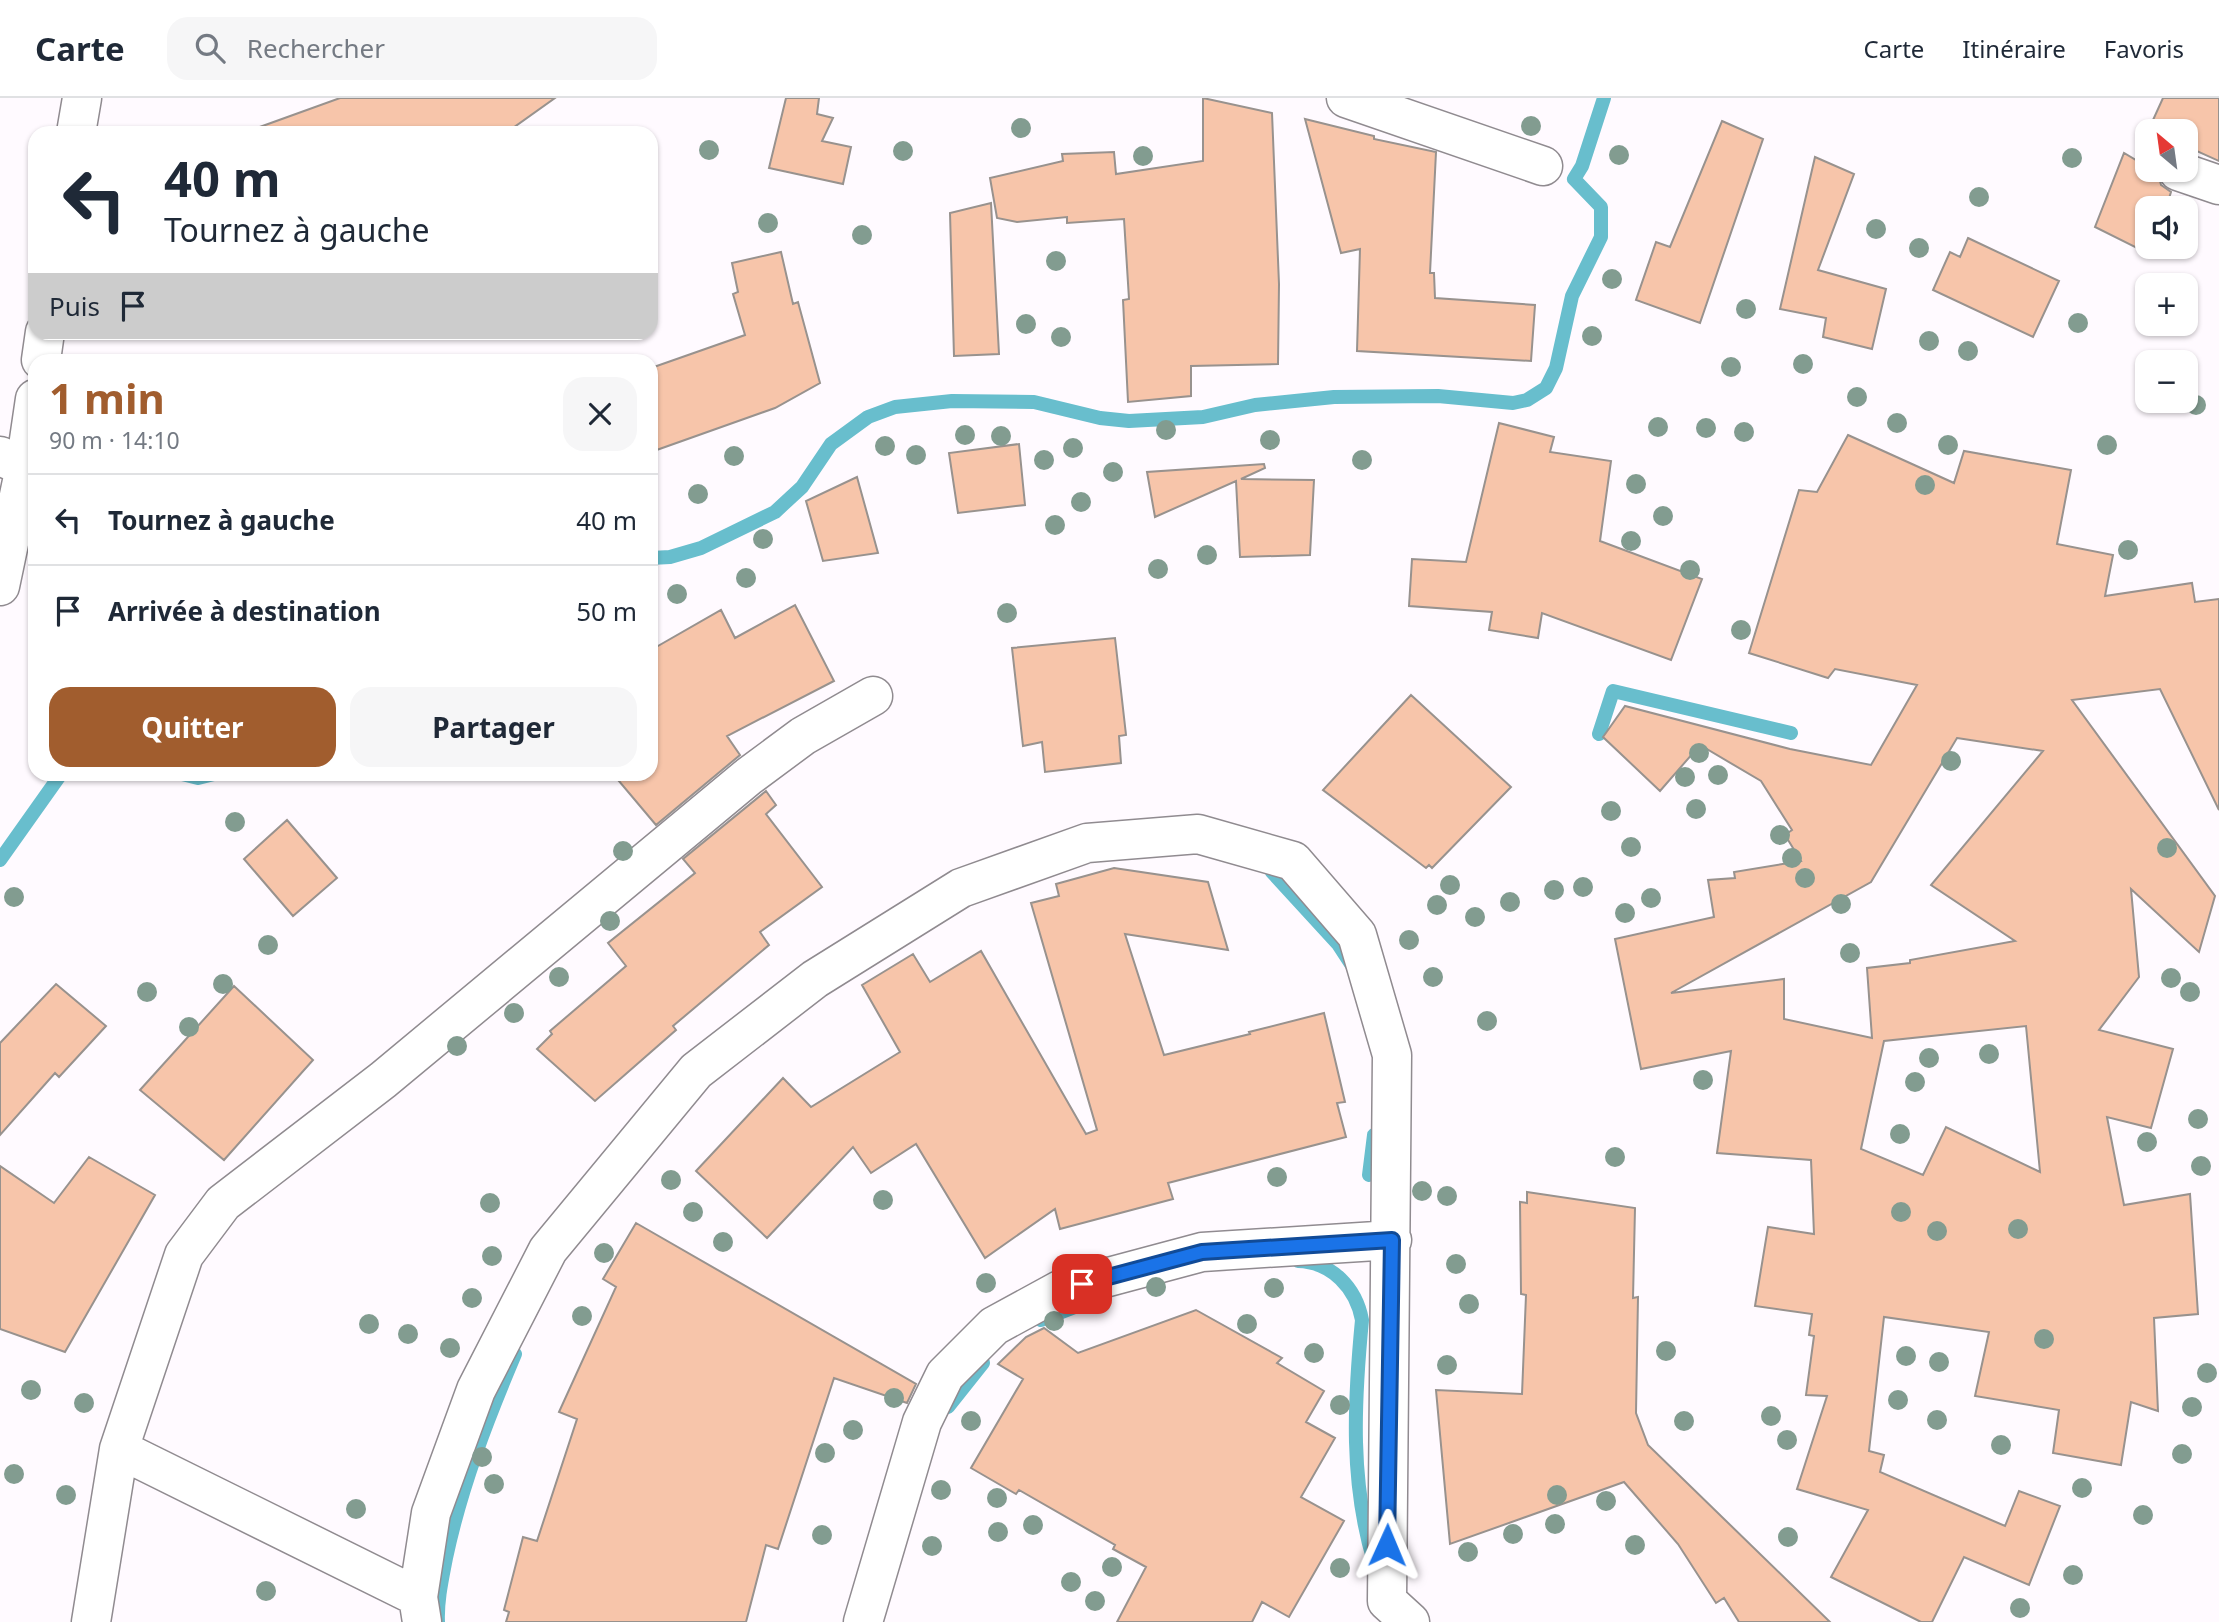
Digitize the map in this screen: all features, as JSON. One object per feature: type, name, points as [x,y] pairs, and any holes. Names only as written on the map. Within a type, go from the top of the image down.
[{"type":"street","points":[[77,126],[82,98]]},
{"type":"street","points":[[1346,98],[1544,166]]},
{"type":"street","points":[[2198,178],[2219,185]]},
{"type":"street","points":[[0,586],[12,462],[28,418]]},
{"type":"street","points":[[91,1622],[119,1449],[184,1255],[223,1203],[383,1080],[749,776],[803,736],[873,696]]},
{"type":"street","points":[[119,1449],[420,1610],[431,1513],[476,1390],[548,1250],[696,1070],[815,979],[961,888],[1087,842],[1198,834],[1293,861],[1357,935],[1392,1055],[1391,1615]]},
{"type":"street","points":[[863,1622],[922,1422],[945,1374],[994,1326],[1060,1290],[1202,1252],[1392,1240]]},
{"type":"building","points":[[340,98],[555,98],[516,126],[263,126]]},
{"type":"building","points":[[786,98],[819,98],[817,114],[833,118],[822,141],[851,147],[843,184],[769,168]]},
{"type":"building","points":[[1203,98],[1272,113],[1279,284],[1278,364],[1191,366],[1191,396],[1128,402],[1123,300],[1129,299],[1124,219],[1067,223],[1067,217],[1017,222],[997,218],[990,178],[1063,161],[1062,154],[1114,152],[1116,174],[1203,161]]},
{"type":"building","points":[[2163,98],[2219,98],[2219,161],[2198,152],[2198,119],[2153,119]]},
{"type":"building","points":[[1305,119],[1374,136],[1374,139],[1436,152],[1430,273],[1434,273],[1435,298],[1535,305],[1531,361],[1357,351],[1360,249],[1341,253]]},
{"type":"building","points":[[1722,121],[1763,139],[1700,323],[1636,300],[1656,242],[1670,247]]},
{"type":"building","points":[[2124,153],[2135,159],[2135,182],[2160,182],[2171,192],[2170,196],[2135,196],[2135,247],[2095,227]]},
{"type":"building","points":[[1815,157],[1854,174],[1818,270],[1886,289],[1872,349],[1823,337],[1826,318],[1780,309]]},
{"type":"building","points":[[991,203],[999,354],[954,356],[950,213]]},
{"type":"building","points":[[1968,238],[2059,281],[2033,337],[1933,290],[1950,252],[1960,257]]},
{"type":"building","points":[[781,252],[793,304],[798,302],[820,383],[775,408],[658,450],[658,366],[745,335],[733,294],[738,292],[732,263]]},
{"type":"building","points":[[1499,423],[1554,437],[1550,452],[1611,461],[1600,541],[1702,579],[1671,660],[1542,613],[1538,638],[1489,630],[1492,612],[1409,606],[1412,559],[1466,562]]},
{"type":"building","points":[[1848,435],[1954,483],[1964,451],[2071,470],[2057,544],[2113,555],[2105,596],[2192,583],[2195,602],[2219,599],[2219,810],[2160,689],[2072,700],[2215,896],[2199,952],[2131,889],[2139,977],[2099,1030],[2173,1049],[2151,1128],[2107,1117],[2124,1205],[2190,1194],[2198,1314],[2154,1318],[2158,1411],[2131,1402],[2121,1465],[2053,1453],[2059,1410],[1975,1396],[1989,1332],[1884,1317],[1869,1451],[1884,1455],[1880,1472],[2005,1526],[2019,1491],[2060,1506],[2029,1585],[1964,1557],[1932,1622],[1921,1622],[1831,1577],[1868,1510],[1797,1489],[1827,1396],[1806,1395],[1814,1336],[1809,1335],[1812,1314],[1755,1306],[1768,1227],[1814,1234],[1811,1160],[1717,1153],[1731,1051],[1641,1069],[1615,939],[1714,917],[1708,880],[1735,878],[1734,872],[1801,861],[1785,835],[1792,830],[1761,781],[1700,745],[1660,791],[1603,737],[1625,706],[1790,749],[1871,765],[1917,685],[1835,669],[1828,678],[1749,653],[1799,490],[1817,492]],"holes":[[[1957,738],[2043,751],[1931,885],[2015,941],[1910,960],[1910,963],[1867,968],[1872,1038],[1784,1019],[1784,979],[1671,993],[1871,882]],[[2026,1026],[2040,1172],[1946,1127],[1923,1175],[1861,1149],[1884,1041]]]},
{"type":"building","points":[[1019,444],[1025,505],[958,513],[949,453]]},
{"type":"building","points":[[1264,464],[1265,468],[1241,479],[1314,480],[1310,555],[1240,557],[1236,481],[1155,517],[1147,472]]},
{"type":"building","points":[[857,477],[878,553],[823,561],[806,501]]},
{"type":"building","points":[[795,605],[834,681],[727,736],[740,755],[656,825],[619,781],[658,781],[658,646],[721,610],[735,638]]},
{"type":"building","points":[[1115,638],[1126,735],[1119,736],[1121,763],[1045,772],[1042,742],[1023,746],[1012,648]]},
{"type":"building","points":[[1411,695],[1511,787],[1432,868],[1429,865],[1426,868],[1323,790]]},
{"type":"building","points":[[766,791],[776,805],[766,814],[822,887],[760,932],[769,945],[673,1026],[676,1030],[595,1101],[537,1049],[552,1034],[550,1031],[626,966],[608,943],[695,873],[683,859]]},
{"type":"building","points":[[287,820],[337,878],[293,916],[244,859]]},
{"type":"building","points":[[1114,868],[1208,882],[1228,950],[1125,934],[1164,1055],[1324,1013],[1345,1102],[1337,1103],[1346,1137],[1168,1183],[1173,1199],[1060,1229],[1055,1209],[985,1258],[916,1144],[871,1173],[853,1147],[767,1238],[696,1171],[783,1078],[811,1107],[900,1052],[862,985],[913,954],[930,982],[981,951],[1086,1134],[1097,1130],[1031,903],[1059,896],[1056,884]]},
{"type":"building","points":[[56,984],[106,1026],[59,1077],[55,1073],[0,1135],[0,1043]]},
{"type":"building","points":[[234,986],[313,1060],[224,1160],[140,1090]]},
{"type":"building","points":[[89,1157],[155,1195],[65,1352],[0,1329],[0,1166],[54,1203]]},
{"type":"building","points":[[1527,1192],[1635,1208],[1633,1298],[1638,1297],[1636,1413],[1648,1445],[1830,1622],[1739,1622],[1724,1598],[1716,1603],[1678,1544],[1624,1482],[1450,1544],[1436,1390],[1522,1394],[1526,1295],[1521,1294],[1520,1202],[1527,1203]]},
{"type":"building","points":[[636,1223],[916,1384],[907,1403],[834,1378],[778,1549],[766,1545],[746,1622],[506,1622],[509,1612],[504,1610],[523,1537],[537,1541],[577,1419],[559,1412],[616,1287],[603,1279]]},
{"type":"building","points":[[1196,1310],[1282,1358],[1277,1363],[1324,1391],[1306,1422],[1335,1438],[1301,1497],[1344,1521],[1289,1617],[1262,1602],[1252,1622],[1117,1622],[1146,1567],[1113,1549],[1115,1545],[1019,1490],[1016,1494],[971,1468],[1023,1379],[998,1364],[1026,1337],[1044,1328],[1078,1353]]},
{"type":"waterway","points":[[658,558],[701,548],[775,512],[802,487],[831,444],[868,417],[895,407],[952,401],[1034,402],[1100,418],[1129,421],[1203,417],[1255,405],[1334,397],[1438,396],[1513,403],[1527,400],[1546,388],[1556,368],[1572,296],[1601,237],[1601,207],[1574,179],[1582,166],[1604,98]]},
{"type":"waterway","points":[[1599,734],[1613,691],[1791,733]]},
{"type":"waterway","points":[[0,860],[56,781]]},
{"type":"waterway","points":[[1272,872],[1338,944],[1351,964]]},
{"type":"waterway","points":[[1369,1175],[1374,1135]]},
{"type":"waterway","points":[[1298,1261],[1322,1266],[1332,1272],[1348,1288],[1359,1308],[1362,1320],[1356,1442],[1361,1502],[1374,1562]]},
{"type":"waterway","points":[[1041,1320],[1093,1300]]},
{"type":"waterway","points":[[438,1622],[441,1582],[459,1505],[515,1354]]},
{"type":"waterway","points":[[948,1407],[983,1363]]},
{"type":"route","points":[[1082,1284],[1202,1252],[1392,1240],[1387,1545]]}]
